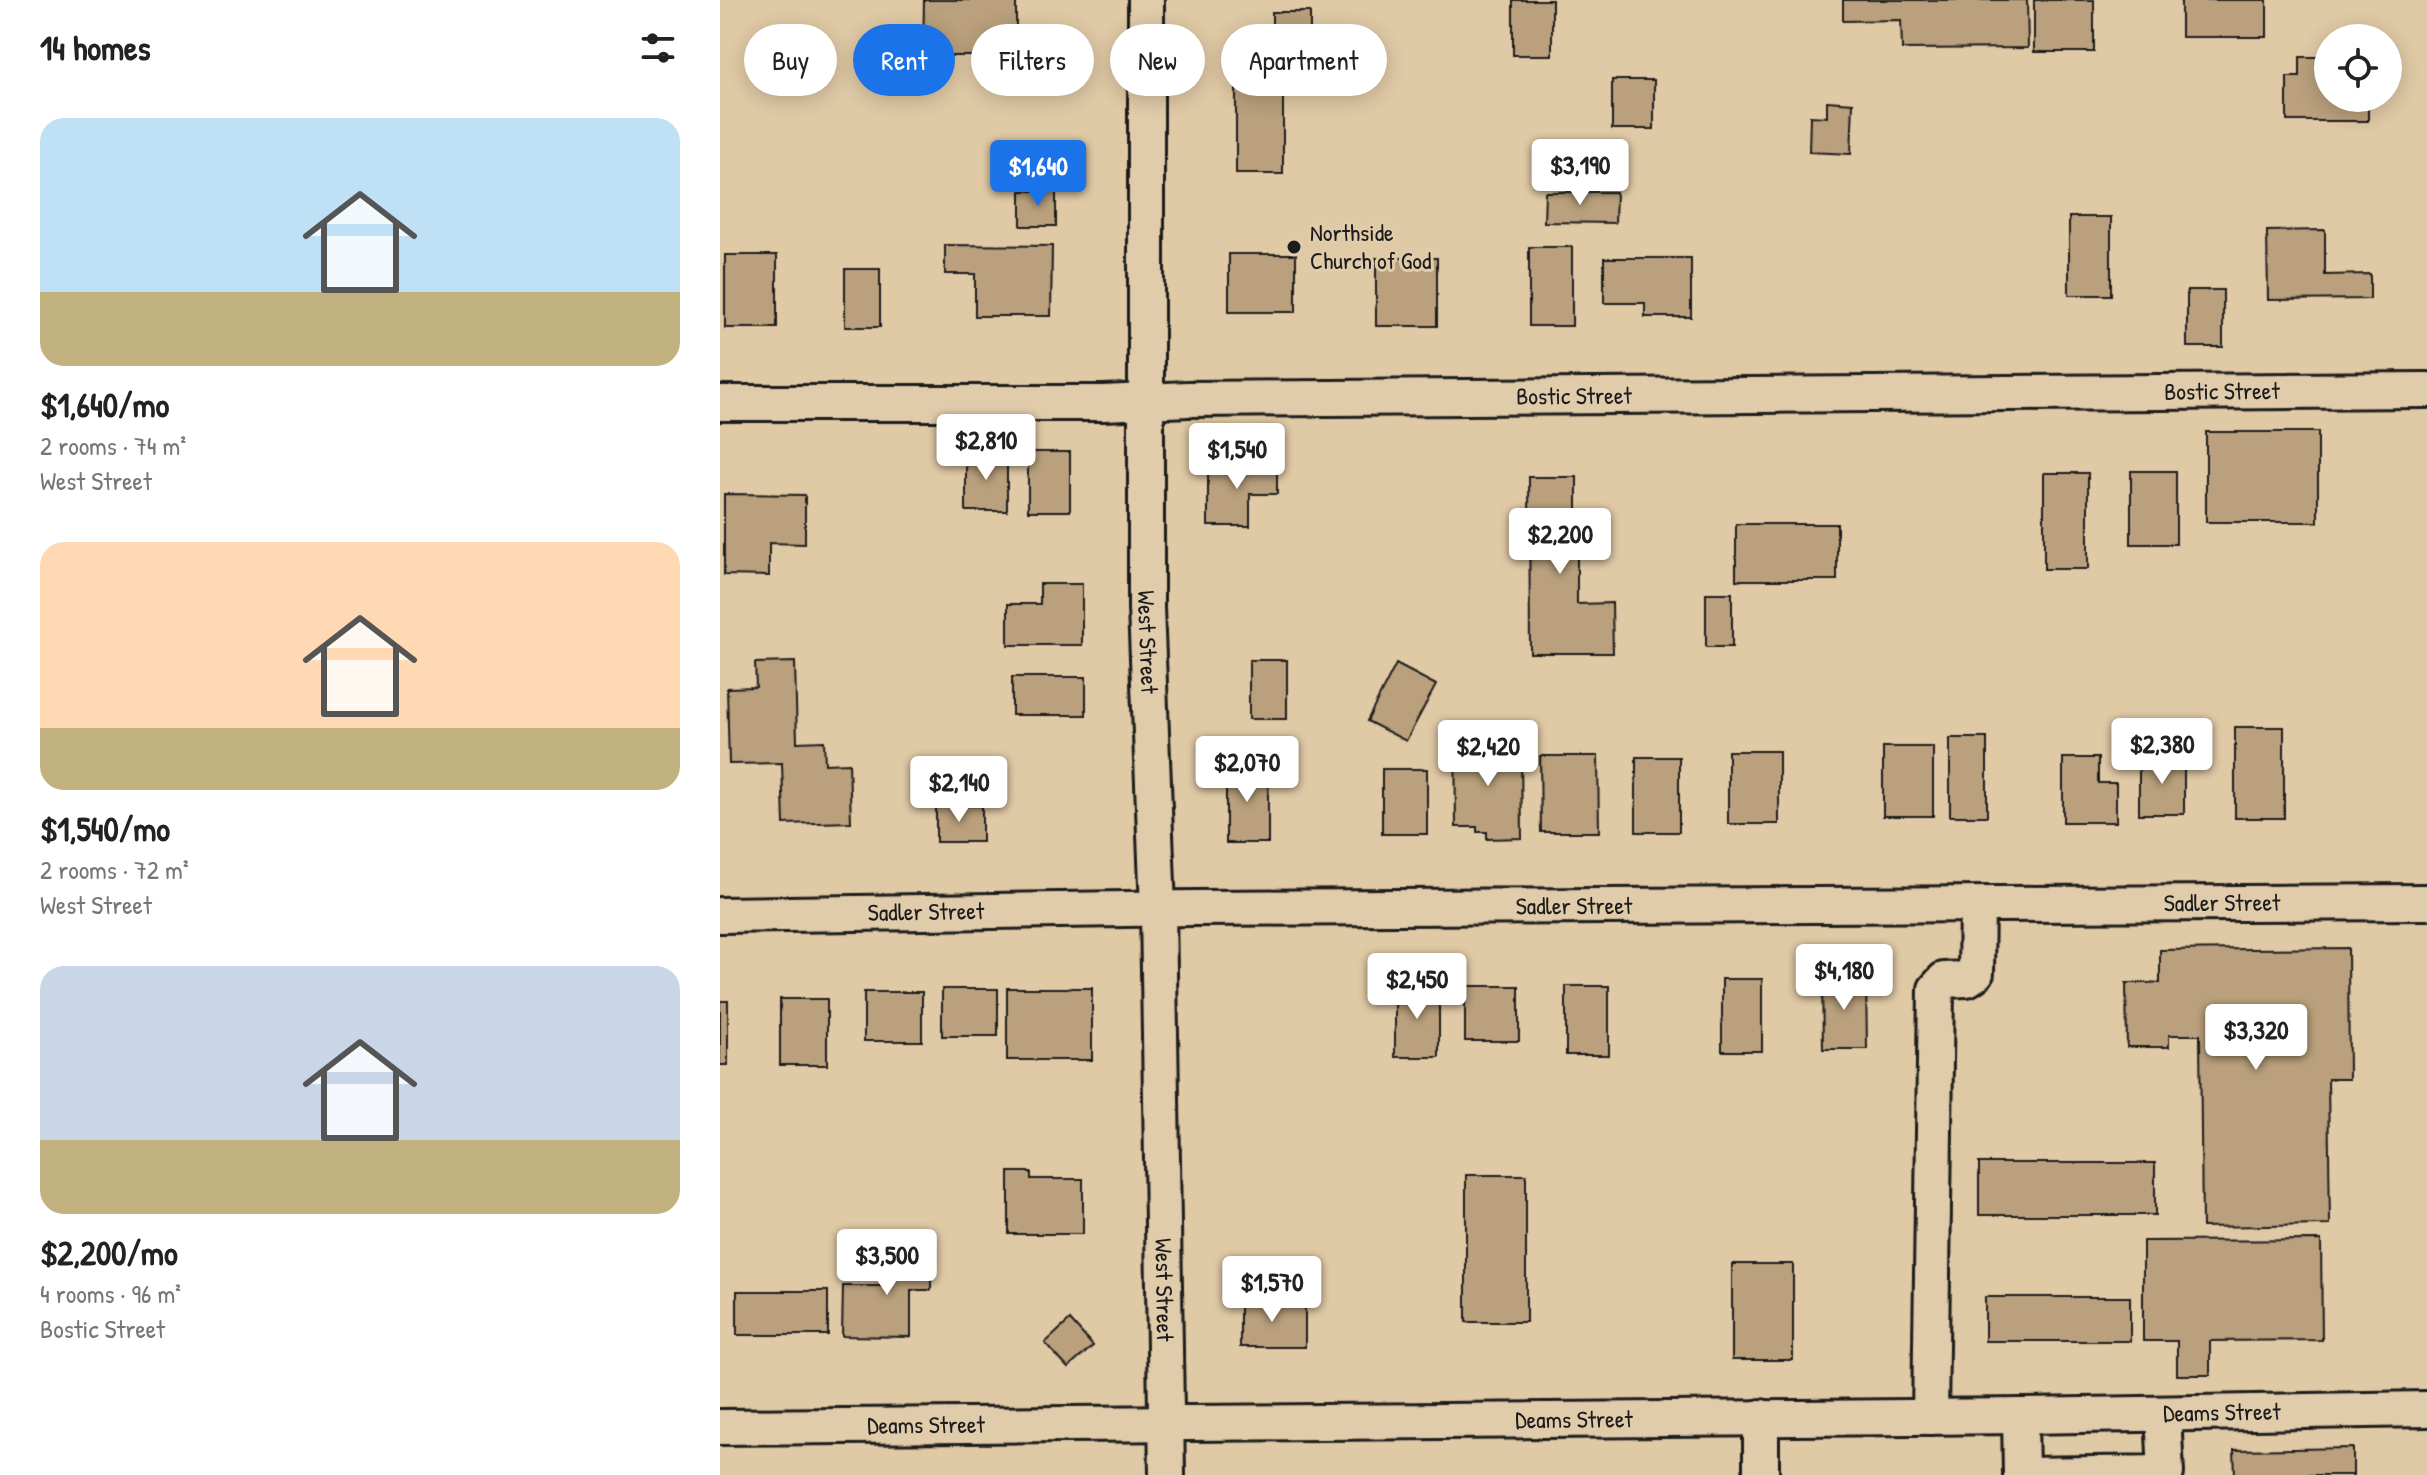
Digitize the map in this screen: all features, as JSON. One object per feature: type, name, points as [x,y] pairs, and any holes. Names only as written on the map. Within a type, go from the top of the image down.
[{"type":"street","name":"West Street","points":[[1146,0],[1146,608],[1158,909],[1167,1475]]},
{"type":"street","name":"Bostic Street","points":[[720,403],[2427,390]]},
{"type":"street","name":"Sadler Street","points":[[720,915],[1158,909],[2427,902]]},
{"type":"street","points":[[1930,1417],[1936,989],[1944,980],[1967,979],[1976,973],[1977,905]]},
{"type":"street","name":"Deams Street","points":[[720,1427],[1930,1417],[2427,1409]]},
{"type":"street","points":[[2020,1416],[2021,1475],[2166,1473],[2163,1414]]},
{"type":"street","points":[[1761,1417],[1761,1475]]},
{"type":"building","points":[[924,0],[1016,0],[1016,24],[971,24],[971,56],[955,56],[955,24],[924,24]]},
{"type":"building","points":[[1513,0],[1552,0],[1552,55],[1513,55]]},
{"type":"building","points":[[1843,0],[2027,0],[2028,48],[1902,49],[1901,20],[1843,21]]},
{"type":"building","points":[[2034,0],[2094,0],[2094,52],[2034,52]]},
{"type":"building","points":[[2181,0],[2267,0],[2267,37],[2181,37]]},
{"type":"building","points":[[1272,12],[1310,12],[1310,24],[1272,24]]},
{"type":"building","points":[[2300,57],[2314,57],[2314,112],[2368,112],[2368,121],[2287,121],[2287,77],[2300,77]]},
{"type":"building","points":[[1612,80],[1654,80],[1654,129],[1612,129]]},
{"type":"building","points":[[1236,96],[1283,96],[1283,174],[1236,174]]},
{"type":"building","points":[[1827,101],[1853,103],[1851,154],[1809,152],[1810,116],[1827,117]]},
{"type":"building","points":[[1021,191],[1056,191],[1056,226],[1021,226]]},
{"type":"building","points":[[1545,192],[1616,192],[1615,223],[1544,222]]},
{"type":"building","points":[[2069,217],[2111,217],[2111,295],[2069,295]]},
{"type":"building","points":[[2325,230],[2325,275],[2370,274],[2370,299],[2268,300],[2267,231]]},
{"type":"building","points":[[945,245],[1052,246],[1051,316],[975,316],[975,274],[945,274]]},
{"type":"building","points":[[1529,247],[1572,247],[1572,326],[1529,326]]},
{"type":"building","points":[[1229,254],[1296,254],[1296,312],[1229,312]]},
{"type":"building","points":[[725,255],[777,255],[777,328],[725,328]]},
{"type":"building","points":[[1376,258],[1437,258],[1437,326],[1376,326]]},
{"type":"building","points":[[1604,258],[1691,258],[1691,317],[1645,317],[1645,303],[1604,303]]},
{"type":"building","points":[[845,269],[880,269],[880,327],[845,327]]},
{"type":"building","points":[[2187,290],[2223,290],[2223,347],[2187,347]]},
{"type":"building","points":[[2206,432],[2318,432],[2318,522],[2206,522]]},
{"type":"building","points":[[1028,452],[1070,452],[1070,511],[1028,511]]},
{"type":"building","points":[[966,454],[1007,454],[1007,511],[966,511]]},
{"type":"building","points":[[1208,463],[1277,463],[1277,494],[1250,494],[1250,526],[1208,526]]},
{"type":"building","points":[[2131,471],[2176,471],[2176,544],[2131,544]]},
{"type":"building","points":[[2044,473],[2088,473],[2088,569],[2044,569]]},
{"type":"building","points":[[1529,477],[1577,477],[1577,604],[1612,603],[1613,653],[1530,653]]},
{"type":"building","points":[[724,494],[805,495],[805,544],[769,543],[769,576],[724,575]]},
{"type":"building","points":[[1736,524],[1837,524],[1837,580],[1736,580]]},
{"type":"building","points":[[1040,584],[1082,584],[1082,645],[1008,645],[1008,604],[1040,604]]},
{"type":"building","points":[[1706,593],[1732,593],[1732,647],[1706,647]]},
{"type":"building","points":[[1249,660],[1287,660],[1287,719],[1249,719]]},
{"type":"building","points":[[795,662],[797,742],[824,741],[825,764],[849,763],[851,822],[784,824],[782,763],[729,764],[727,688],[756,687],[755,663]]},
{"type":"building","points":[[1396,664],[1436,685],[1406,741],[1367,721]]},
{"type":"building","points":[[1012,677],[1086,677],[1086,715],[1012,715]]},
{"type":"building","points":[[2235,727],[2284,727],[2284,818],[2235,818]]},
{"type":"building","points":[[1455,731],[1485,731],[1486,753],[1521,752],[1522,838],[1487,839],[1487,832],[1477,832],[1477,827],[1456,827]]},
{"type":"building","points":[[1950,738],[1987,738],[1987,816],[1950,816]]},
{"type":"building","points":[[1883,747],[1933,747],[1933,816],[1883,816]]},
{"type":"building","points":[[1728,751],[1779,751],[1779,824],[1728,824]]},
{"type":"building","points":[[1540,756],[1598,756],[1599,832],[1541,832]]},
{"type":"building","points":[[1636,757],[1679,757],[1679,832],[1636,832]]},
{"type":"building","points":[[2139,757],[2184,757],[2184,814],[2139,814]]},
{"type":"building","points":[[2063,758],[2098,758],[2098,783],[2116,783],[2116,822],[2063,822]]},
{"type":"building","points":[[1226,764],[1268,764],[1268,843],[1226,843]]},
{"type":"building","points":[[1382,769],[1427,769],[1427,834],[1382,834]]},
{"type":"building","points":[[936,806],[982,806],[982,842],[936,842]]},
{"type":"building","points":[[2348,948],[2349,1079],[2328,1079],[2330,1225],[2202,1227],[2200,1035],[2169,1035],[2169,1047],[2127,1047],[2126,983],[2160,983],[2160,950]]},
{"type":"building","points":[[1822,976],[1866,976],[1867,1049],[1823,1049]]},
{"type":"building","points":[[1722,979],[1762,979],[1762,1051],[1722,1051]]},
{"type":"building","points":[[1395,985],[1439,985],[1439,1057],[1395,1057]]},
{"type":"building","points":[[1465,986],[1519,986],[1519,1041],[1465,1041]]},
{"type":"building","points":[[1566,986],[1609,986],[1609,1055],[1566,1055]]},
{"type":"building","points":[[1007,988],[1092,988],[1092,1060],[1007,1060]]},
{"type":"building","points":[[942,989],[998,989],[998,1036],[942,1036]]},
{"type":"building","points":[[864,992],[922,992],[922,1041],[864,1041]]},
{"type":"building","points":[[780,999],[827,999],[827,1065],[780,1065]]},
{"type":"building","points":[[720,1001],[728,1001],[728,1065],[720,1065]]},
{"type":"building","points":[[1979,1163],[2155,1163],[2155,1215],[1979,1215]]},
{"type":"building","points":[[1009,1172],[1031,1172],[1031,1179],[1083,1179],[1083,1234],[1009,1234]]},
{"type":"building","points":[[1466,1175],[1526,1175],[1526,1322],[1466,1322]]},
{"type":"building","points":[[2321,1240],[2322,1340],[2210,1341],[2210,1375],[2177,1375],[2177,1341],[2143,1341],[2143,1241]]},
{"type":"building","points":[[882,1252],[931,1252],[931,1290],[911,1290],[911,1337],[842,1336],[843,1286],[882,1286]]},
{"type":"building","points":[[1732,1264],[1793,1264],[1793,1360],[1732,1360]]},
{"type":"building","points":[[737,1291],[828,1291],[828,1335],[737,1335]]},
{"type":"building","points":[[1985,1297],[2130,1297],[2130,1341],[1985,1341]]},
{"type":"building","points":[[1240,1302],[1305,1302],[1305,1347],[1240,1347]]},
{"type":"building","points":[[1070,1320],[1093,1346],[1068,1368],[1045,1343]]},
{"type":"building","points":[[2353,1448],[2353,1475],[2235,1475],[2234,1450]]},
{"type":"place","name":"Northside Church of God","points":[[1294,247]]}]
